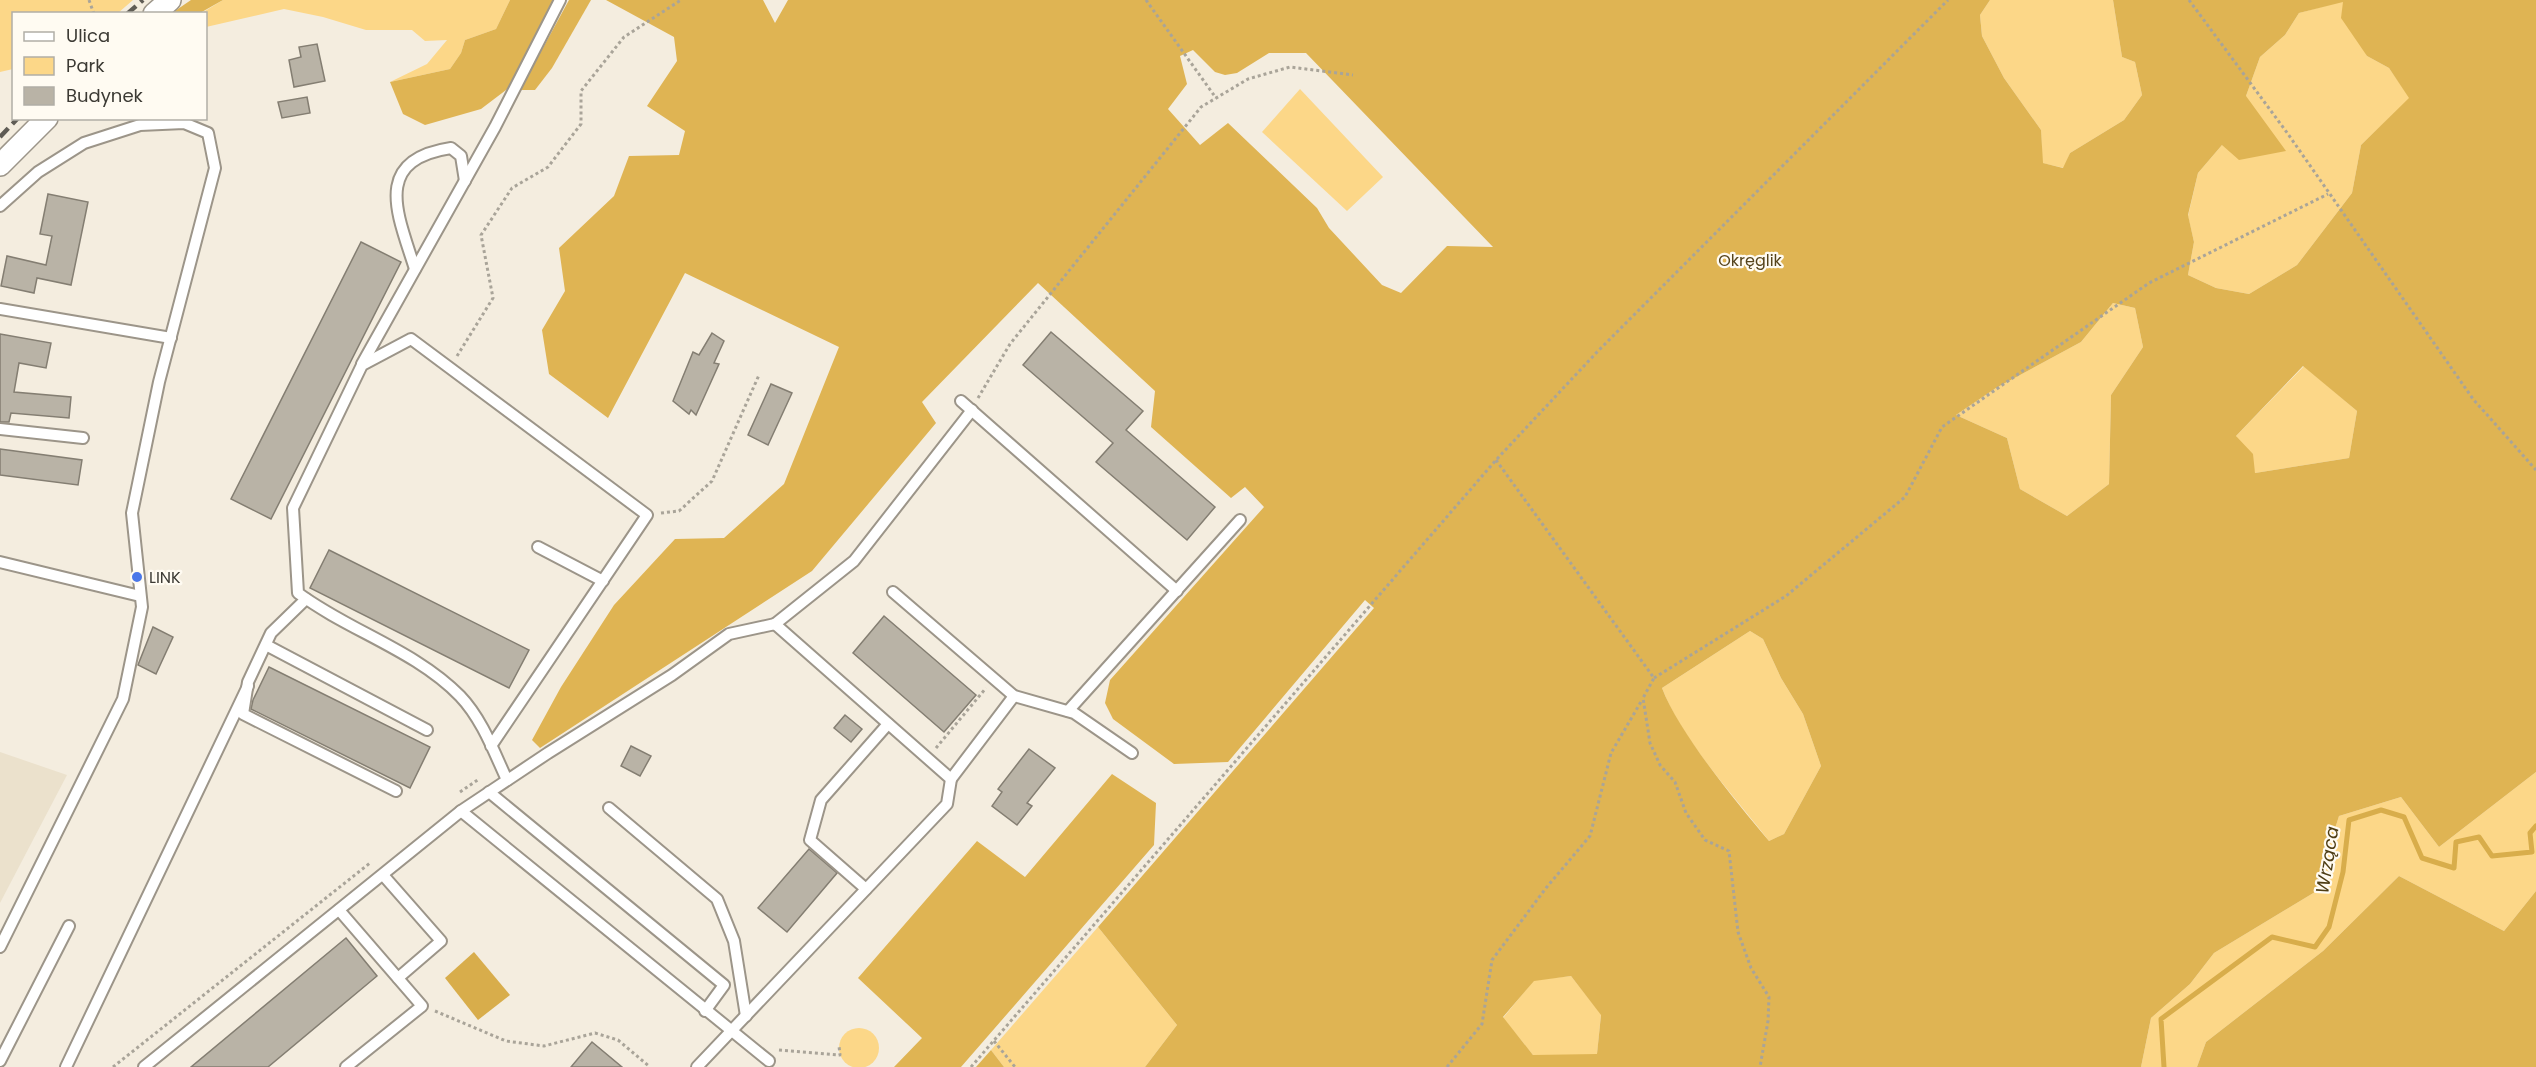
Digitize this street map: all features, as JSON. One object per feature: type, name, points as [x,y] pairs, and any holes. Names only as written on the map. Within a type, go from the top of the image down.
[{"type":"street","points":[[156,12],[170,0]]},
{"type":"street","points":[[0,165],[44,120]]},
{"type":"lane","points":[[507,780],[491,746],[460,697],[416,661],[322,612],[298,593],[293,508],[362,365],[465,181],[560,0]]},
{"type":"lane","points":[[0,206],[38,172],[84,143],[140,125],[184,123],[208,133],[215,168],[171,338],[132,513],[141,607],[123,699],[1,941]]},
{"type":"lane","points":[[415,269],[401,224],[395,186],[407,166],[426,152],[451,148],[461,156],[465,181]]},
{"type":"lane","points":[[0,309],[171,338]]},
{"type":"lane","points":[[362,365],[411,339],[647,515],[491,746]]},
{"type":"lane","points":[[961,401],[1177,591]]},
{"type":"lane","points":[[144,1067],[461,812],[489,792],[672,675],[729,634],[775,624],[854,561],[972,410]]},
{"type":"lane","points":[[0,429],[83,438]]},
{"type":"lane","points":[[1068,711],[1240,520]]},
{"type":"lane","points":[[538,547],[603,581]]},
{"type":"lane","points":[[0,562],[141,596]]},
{"type":"lane","points":[[893,592],[1014,696],[1068,711],[1132,753]]},
{"type":"lane","points":[[66,1067],[272,633],[306,599]]},
{"type":"lane","points":[[775,624],[951,780]]},
{"type":"lane","points":[[266,645],[427,730]]},
{"type":"lane","points":[[248,686],[243,714],[396,791]]},
{"type":"lane","points":[[697,1067],[947,804],[951,780],[1014,696]]},
{"type":"lane","points":[[866,889],[810,840],[821,800],[888,724]]},
{"type":"lane","points":[[489,792],[724,985],[705,1011]]},
{"type":"lane","points":[[609,808],[717,899],[734,941],[746,1016]]},
{"type":"lane","points":[[461,812],[705,1011],[770,1061]]},
{"type":"lane","points":[[383,875],[441,941],[398,978]]},
{"type":"lane","points":[[339,910],[422,1006],[346,1067]]},
{"type":"lane","points":[[0,1061],[69,926]]},
{"type":"path","points":[[450,368],[493,298],[481,235],[512,188],[548,167],[581,124],[581,91],[624,37],[681,0]]},
{"type":"path","points":[[1146,0],[1216,98]]},
{"type":"path","points":[[971,1067],[1496,460],[1606,343],[1948,0]]},
{"type":"path","points":[[2189,0],[2472,399],[2536,470]]},
{"type":"path","points":[[972,410],[1010,344],[1201,107],[1248,79],[1290,67],[1353,75]]},
{"type":"path","points":[[1447,1067],[1482,1024],[1492,960],[1546,888],[1590,836],[1611,753],[1654,678],[1786,596],[1905,497],[1941,428],[2149,283],[2328,194]]},
{"type":"path","points":[[647,515],[679,511],[712,481],[759,375]]},
{"type":"path","points":[[1496,460],[1654,678]]},
{"type":"path","points":[[928,759],[994,679]]},
{"type":"path","points":[[1642,698],[1650,743],[1660,765],[1675,782],[1686,813],[1705,840],[1729,851],[1738,932],[1751,968],[1769,997],[1768,1021],[1760,1067]]},
{"type":"path","points":[[460,792],[501,767]]},
{"type":"path","points":[[113,1067],[375,859]]},
{"type":"path","points":[[422,1006],[506,1041],[544,1046],[595,1033],[618,1040],[650,1067]]},
{"type":"path","points":[[994,1041],[1015,1067]]},
{"type":"path","points":[[753,1049],[840,1054],[839,1046]]},
{"type":"shaded area","points":[[0,752],[67,775],[0,903]]},
{"type":"shaded area","points":[[474,952],[510,995],[478,1020],[445,978]]},
{"type":"green space","points":[[0,0],[133,0],[119,12],[12,12],[12,69],[0,72]]},
{"type":"green space","points":[[191,0],[223,0],[202,12],[173,12]]},
{"type":"green space","points":[[223,0],[510,0],[496,29],[465,40],[461,53],[450,69],[390,82],[427,64],[447,40],[425,41],[412,30],[366,30],[323,17],[284,9],[207,27],[207,12],[203,12]]},
{"type":"green space","points":[[510,0],[557,0],[514,84],[481,109],[425,125],[403,114],[390,82],[450,69],[461,53],[465,40],[496,29]]},
{"type":"green space","points":[[569,0],[591,0],[552,68],[535,90],[520,90]]},
{"type":"green space","name":"Okręglik","points":[[606,0],[763,0],[775,23],[788,0],[1990,0],[1980,15],[1982,36],[2004,78],[2041,130],[2043,163],[2063,168],[2070,153],[2124,120],[2142,95],[2135,62],[2122,57],[2113,0],[2536,0],[2536,772],[2439,847],[2401,797],[2339,816],[2315,892],[2214,953],[2190,984],[2151,1018],[2141,1067],[1145,1067],[1177,1025],[1098,927],[1374,608],[1365,600],[1228,762],[1174,764],[1113,719],[1105,703],[1110,680],[1264,507],[1245,487],[1231,498],[1151,427],[1155,391],[1038,283],[922,402],[936,423],[812,571],[540,748],[532,740],[561,687],[614,605],[675,539],[724,538],[784,484],[839,347],[685,273],[608,418],[549,374],[542,330],[565,291],[559,248],[614,196],[629,156],[679,155],[685,131],[647,106],[677,61],[674,37]],"holes":[[[2343,2],[2341,18],[2367,56],[2389,68],[2409,98],[2361,145],[2352,193],[2297,265],[2249,294],[2216,288],[2188,275],[2194,242],[2188,215],[2198,173],[2222,145],[2239,160],[2286,151],[2246,96],[2260,57],[2285,35],[2299,13]],[[1193,50],[1215,72],[1225,75],[1237,73],[1269,53],[1306,53],[1493,247],[1447,246],[1401,293],[1382,285],[1329,228],[1317,208],[1228,123],[1200,145],[1168,109],[1187,84],[1180,56]],[[2113,303],[2135,308],[2143,347],[2111,395],[2109,484],[2067,516],[2020,489],[2007,438],[1956,415],[1996,388],[2081,342]],[[2303,366],[2357,411],[2349,458],[2255,473],[2253,454],[2236,436]],[[1750,631],[1763,639],[1781,678],[1803,714],[1821,766],[1784,834],[1769,841],[1710,767],[1670,706],[1662,688]],[[1571,976],[1601,1015],[1597,1054],[1533,1055],[1503,1017],[1534,981]]]},
{"type":"green space","points":[[1990,0],[2113,0],[2122,57],[2135,62],[2142,95],[2124,120],[2070,153],[2064,168],[2042,163],[2041,130],[2004,78],[1982,36],[1980,15]]},
{"type":"green space","points":[[2343,1],[2367,56],[2389,68],[2410,98],[2361,145],[2352,193],[2297,265],[2249,294],[2216,288],[2188,275],[2194,242],[2188,216],[2198,173],[2222,145],[2246,96],[2260,57],[2285,35],[2299,13]]},
{"type":"green space","points":[[1300,89],[1383,177],[1347,211],[1262,132]]},
{"type":"green space","points":[[2113,303],[2135,308],[2143,347],[2111,395],[2109,484],[2067,516],[2020,489],[2007,438],[1956,415],[1996,388],[2081,342]]},
{"type":"green space","points":[[2304,366],[2357,411],[2349,458],[2255,473],[2236,436]]},
{"type":"green space","points":[[1750,631],[1763,639],[1781,678],[1803,714],[1821,766],[1784,834],[1769,841],[1695,747],[1662,688]]},
{"type":"green space","points":[[2536,772],[2536,891],[2504,931],[2399,876],[2323,951],[2206,1042],[2197,1067],[2141,1067],[2151,1018],[2190,984],[2214,953],[2315,892],[2339,816],[2401,797],[2439,847]]},
{"type":"green space","points":[[1112,774],[1156,803],[1154,845],[961,1067],[894,1067],[922,1038],[858,978],[977,841],[1025,877]]},
{"type":"green space","points":[[2399,876],[2504,931],[2536,891],[2536,1067],[2197,1067],[2206,1042],[2323,951]]},
{"type":"green space","points":[[1098,927],[1177,1025],[1145,1067],[1004,1067],[991,1050]]},
{"type":"green space","points":[[1571,976],[1601,1014],[1597,1055],[1533,1055],[1503,1018],[1534,980]]},
{"type":"green space","points":[[859,1028],[867,1029],[873,1034],[878,1040],[878,1056],[873,1062],[867,1067],[859,1068],[851,1067],[845,1062],[840,1056],[839,1048],[840,1040],[845,1034],[851,1029]]},
{"type":"green space","points":[[991,1050],[1004,1067],[976,1067]]},
{"type":"building","points":[[317,44],[325,81],[294,87],[289,60],[301,57],[299,47]]},
{"type":"building","points":[[307,97],[310,113],[282,118],[278,102]]},
{"type":"building","points":[[48,194],[88,202],[71,285],[37,278],[34,293],[1,286],[7,256],[46,265],[52,236],[40,234]]},
{"type":"building","points":[[361,242],[401,262],[271,519],[231,499]]},
{"type":"building","points":[[1051,332],[1143,411],[1126,430],[1215,507],[1187,540],[1096,462],[1113,443],[1023,365]]},
{"type":"building","points":[[712,333],[724,341],[714,363],[719,364],[696,415],[691,410],[689,414],[673,401],[693,352],[699,355]]},
{"type":"building","points":[[0,334],[51,343],[46,368],[19,363],[14,392],[71,397],[69,418],[11,413],[9,422],[0,422]]},
{"type":"building","points":[[771,384],[792,393],[768,445],[748,435]]},
{"type":"building","points":[[0,449],[82,460],[78,485],[0,475]]},
{"type":"building","points":[[329,550],[529,650],[509,688],[310,588]]},
{"type":"building","points":[[884,616],[976,695],[944,732],[853,653]]},
{"type":"building","points":[[153,627],[173,637],[156,674],[138,665]]},
{"type":"building","points":[[269,667],[430,747],[410,788],[251,709]]},
{"type":"building","points":[[845,715],[862,729],[851,742],[834,728]]},
{"type":"building","points":[[631,746],[651,756],[640,776],[621,766]]},
{"type":"building","points":[[1029,749],[1055,768],[1027,803],[1032,806],[1017,825],[992,806],[1002,792],[998,789]]},
{"type":"building","points":[[809,849],[837,873],[787,932],[758,908]]},
{"type":"building","points":[[346,938],[377,976],[268,1067],[191,1067]]},
{"type":"building","points":[[592,1042],[622,1067],[571,1067]]},
{"type":"waterway","name":"Wrząca","points":[[2164,1067],[2161,1019],[2272,937],[2315,947],[2329,927],[2343,872],[2349,820],[2381,810],[2404,817],[2422,858],[2454,868],[2456,842],[2479,837],[2492,856],[2532,852],[2530,833],[2536,826]]},
{"type":"railway","points":[[129,12],[143,0]]},
{"type":"railway","points":[[0,137],[16,120]]},
{"type":"place","name":"LINK","points":[[137,577]]}]
